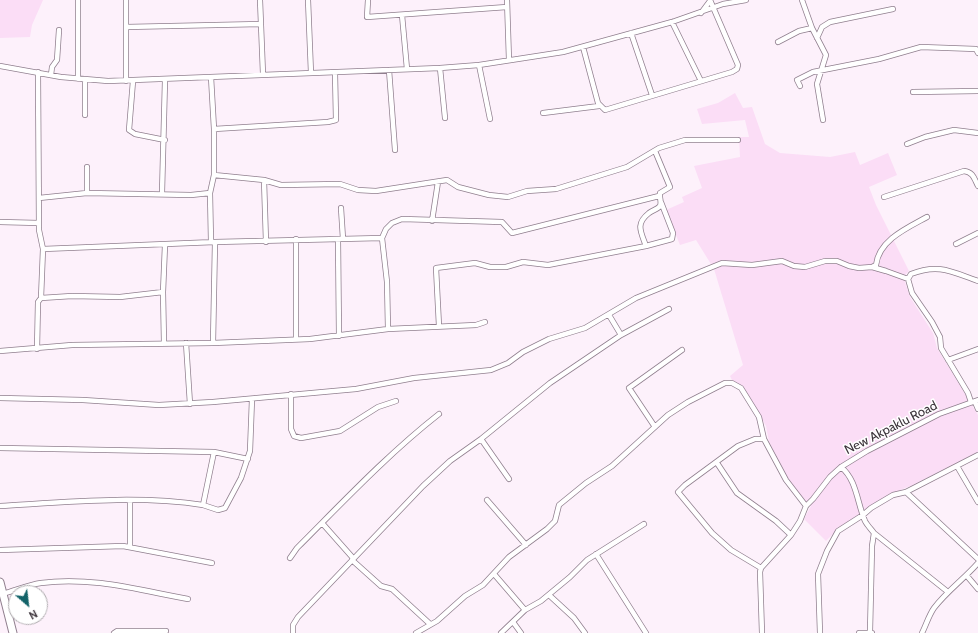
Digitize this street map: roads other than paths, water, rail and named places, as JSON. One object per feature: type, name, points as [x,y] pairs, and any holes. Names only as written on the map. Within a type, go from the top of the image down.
[{"type":"street","points":[[78,0],[78,79]]},
{"type":"street","points":[[126,0],[126,81]]},
{"type":"street","points":[[260,0],[263,74]]},
{"type":"street","points":[[308,0],[311,73]]},
{"type":"street","points":[[368,0],[367,17],[507,7]]},
{"type":"street","points":[[507,0],[509,60]]},
{"type":"street","points":[[543,113],[599,106],[605,110],[732,72],[737,69],[738,65],[710,0],[700,14]]},
{"type":"street","points":[[0,66],[86,80],[133,81],[263,74],[335,73],[479,65],[563,52],[746,0]]},
{"type":"street","points":[[802,0],[812,28],[826,55],[817,84],[823,120]]},
{"type":"street","points":[[817,38],[822,27],[830,22],[893,9]]},
{"type":"street","points":[[402,15],[407,68]]},
{"type":"street","points":[[672,22],[701,81]]},
{"type":"street","points":[[126,27],[261,24]]},
{"type":"street","points":[[778,42],[799,31],[812,28]]},
{"type":"street","points":[[51,75],[52,67],[57,60],[59,30]]},
{"type":"street","points":[[631,32],[652,95]]},
{"type":"street","points":[[583,47],[599,106]]},
{"type":"street","points":[[800,86],[798,80],[799,78],[813,72],[878,59],[921,47],[977,50]]},
{"type":"street","points":[[479,65],[490,118]]},
{"type":"street","points":[[440,68],[445,118]]},
{"type":"street","points":[[389,70],[395,150]]},
{"type":"street","points":[[37,348],[38,302],[41,298],[43,248],[39,223],[38,72]]},
{"type":"street","points":[[214,129],[253,128],[328,122],[336,120],[335,73]]},
{"type":"street","points":[[210,77],[214,129],[214,175],[210,193],[213,242],[214,343]]},
{"type":"street","points":[[85,115],[86,80]]},
{"type":"street","points":[[162,193],[165,140],[165,80]]},
{"type":"street","points":[[133,81],[129,130],[134,134],[165,140]]},
{"type":"street","points":[[913,92],[978,91]]},
{"type":"street","points":[[907,144],[925,137],[954,130],[978,133]]},
{"type":"street","points":[[214,175],[264,180],[281,185],[340,184],[358,190],[376,191],[447,180],[458,187],[489,195],[508,197],[527,191],[556,189],[627,167],[655,151],[685,140],[738,140]]},
{"type":"street","points":[[388,329],[388,282],[382,238],[386,229],[392,223],[402,219],[502,222],[512,233],[659,196],[660,193],[670,187],[655,151]]},
{"type":"street","points":[[87,167],[87,193]]},
{"type":"street","points":[[884,197],[964,171],[969,171],[973,175],[978,186]]},
{"type":"street","points":[[264,180],[266,242]]},
{"type":"street","points":[[432,221],[438,182]]},
{"type":"street","points":[[39,198],[87,193],[162,193],[190,195],[210,193]]},
{"type":"street","points":[[439,326],[436,268],[475,263],[490,267],[506,267],[523,262],[548,265],[646,246],[672,239],[673,233],[659,196]]},
{"type":"street","points":[[646,246],[640,223],[649,213],[660,206],[661,202]]},
{"type":"street","points":[[339,336],[341,208]]},
{"type":"street","points":[[872,268],[876,265],[877,256],[887,242],[907,228],[927,217]]},
{"type":"street","points":[[0,222],[39,223]]},
{"type":"street","points":[[956,244],[978,234]]},
{"type":"street","points":[[43,248],[165,245],[213,242],[266,242],[296,239],[382,238]]},
{"type":"street","points":[[296,239],[296,338]]},
{"type":"street","points":[[164,343],[163,292],[165,245]]},
{"type":"street","points":[[0,398],[83,400],[130,404],[190,404],[356,389],[408,379],[491,370],[508,363],[523,352],[550,339],[585,328],[636,298],[722,263],[752,265],[782,261],[794,266],[805,267],[825,261],[837,261],[859,268],[872,268],[908,279]]},
{"type":"street","points":[[978,281],[946,269],[934,268],[911,274],[908,279],[912,293],[932,322],[940,337],[941,348],[968,393],[975,401],[978,409]]},
{"type":"street","points":[[41,298],[72,296],[120,297],[163,292]]},
{"type":"street","points":[[293,633],[293,625],[298,617],[423,486],[450,461],[481,439],[550,383],[621,335],[669,309]]},
{"type":"street","points":[[609,315],[621,335]]},
{"type":"street","points":[[0,351],[72,345],[214,343],[339,336],[388,329],[476,325],[485,322]]},
{"type":"street","points":[[186,343],[190,404]]},
{"type":"street","points":[[948,360],[978,349]]},
{"type":"street","points":[[656,427],[629,388],[682,350]]},
{"type":"street","points":[[416,633],[437,621],[465,596],[483,585],[509,557],[555,521],[559,505],[586,483],[612,466],[668,415],[688,402],[724,383],[732,383],[741,388],[759,417],[764,439],[786,480],[806,506]]},
{"type":"street","points":[[291,394],[291,429],[294,436],[301,438],[340,431],[378,407],[396,401]]},
{"type":"street","points":[[0,506],[130,501],[187,502],[218,510],[226,508],[248,459],[251,439],[252,399]]},
{"type":"street","name":"New Akpaklu Road","points":[[761,568],[792,536],[806,506],[814,499],[830,477],[841,467],[867,451],[939,414],[975,401]]},
{"type":"street","points":[[290,558],[322,523],[403,444],[439,414]]},
{"type":"street","points":[[481,439],[509,479]]},
{"type":"street","points":[[762,633],[761,568],[731,550],[712,533],[678,492],[685,485],[717,463],[738,446],[755,439],[764,439]]},
{"type":"street","points":[[0,448],[214,452],[248,459]]},
{"type":"street","points":[[203,505],[214,452]]},
{"type":"street","points":[[820,633],[818,574],[827,551],[838,531],[863,515],[866,511],[888,498],[906,492],[978,455]]},
{"type":"street","points":[[717,463],[737,493],[776,521],[792,536]]},
{"type":"street","points":[[957,466],[978,502]]},
{"type":"street","points":[[841,467],[855,488],[865,521],[874,534],[948,592]]},
{"type":"street","points":[[906,492],[978,559]]},
{"type":"street","points":[[487,500],[526,545]]},
{"type":"street","points":[[130,501],[130,547]]},
{"type":"street","points":[[322,523],[353,559],[381,586],[392,590],[430,624]]},
{"type":"street","points":[[500,633],[525,610],[549,594],[570,577],[582,564],[644,524]]},
{"type":"street","points":[[859,633],[871,632],[872,546],[874,534]]},
{"type":"street","points":[[0,550],[130,547],[212,563]]},
{"type":"street","points":[[596,554],[646,633]]},
{"type":"street","points":[[922,633],[933,609],[948,592],[967,576],[978,563]]},
{"type":"street","points":[[494,574],[525,610]]},
{"type":"street","points":[[967,576],[978,588]]},
{"type":"street","points":[[0,582],[13,633]]},
{"type":"street","points":[[2,594],[42,582],[89,582],[116,584],[188,599]]},
{"type":"street","points":[[549,594],[574,618],[585,633]]},
{"type":"street","points":[[513,622],[521,633]]},
{"type":"street","points":[[114,633],[117,631],[166,631]]}]
